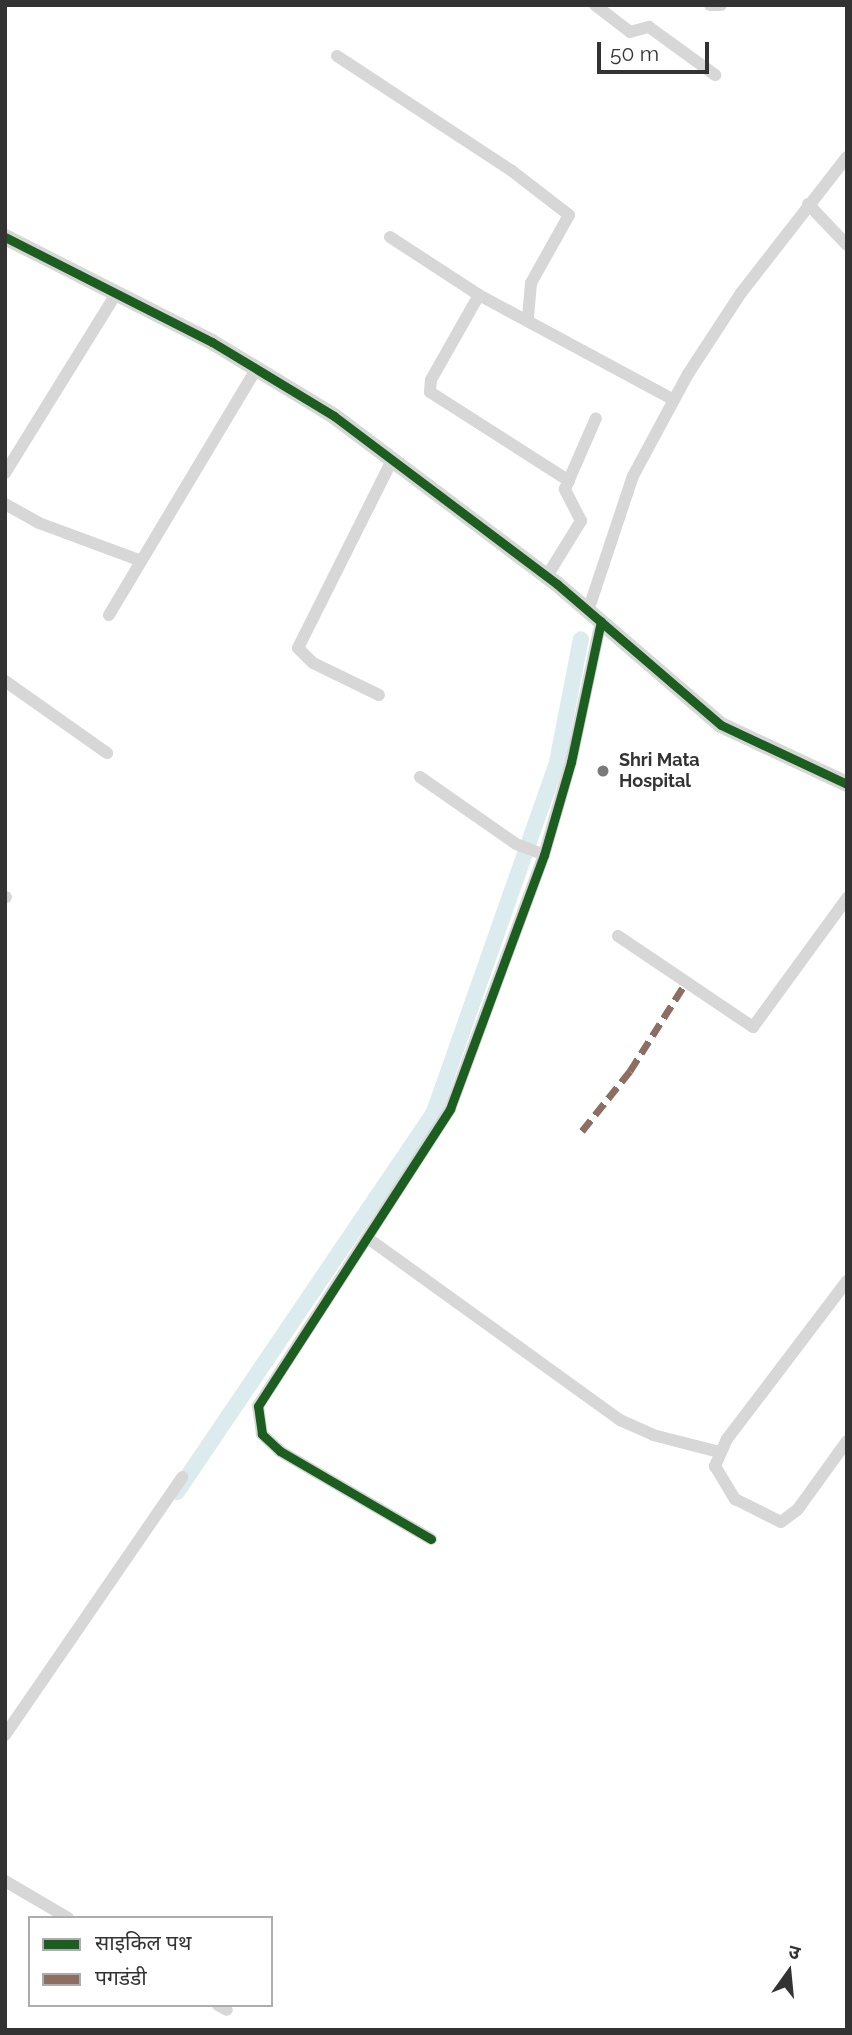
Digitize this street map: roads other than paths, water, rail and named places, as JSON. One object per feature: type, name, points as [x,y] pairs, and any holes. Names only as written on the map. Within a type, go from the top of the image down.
[{"type":"street","points":[[595,5],[630,32],[649,27],[715,75]]},
{"type":"street","points":[[710,5],[722,5]]},
{"type":"street","points":[[337,56],[512,171],[569,215],[531,283],[528,319]]},
{"type":"street","points":[[431,1539],[280,1451],[256,1421],[258,1406],[369,1239],[450,1109],[542,854],[571,762],[595,616],[633,476],[674,400],[741,293],[847,157]]},
{"type":"street","points":[[808,204],[847,245]]},
{"type":"street","points":[[5,237],[256,369],[392,460],[547,576],[721,725],[847,784]]},
{"type":"street","points":[[390,237],[479,295],[674,400]]},
{"type":"street","points":[[5,473],[116,294]]},
{"type":"street","points":[[479,295],[431,380],[430,392],[569,481]]},
{"type":"street","points":[[109,615],[256,369]]},
{"type":"street","points":[[547,576],[581,521],[579,509],[565,494],[596,418]]},
{"type":"street","points":[[379,695],[313,663],[298,648],[392,460]]},
{"type":"street","points":[[5,504],[39,523],[141,561]]},
{"type":"street","points":[[5,681],[107,752]]},
{"type":"street","points":[[420,777],[524,848],[542,854]]},
{"type":"street","points":[[618,936],[753,1027],[847,898]]},
{"type":"street","points":[[369,1239],[620,1420],[653,1435],[719,1452]]},
{"type":"street","points":[[847,1281],[719,1452],[715,1466],[724,1489],[781,1522],[798,1509],[847,1441]]},
{"type":"street","points":[[5,1735],[181,1477]]},
{"type":"street","points":[[5,1881],[65,1916]]},
{"type":"waterway","points":[[177,1492],[434,1112],[557,762],[581,639]]},
{"type":"place","name":"Shri Mata Hospital","points":[[603,771]]}]
